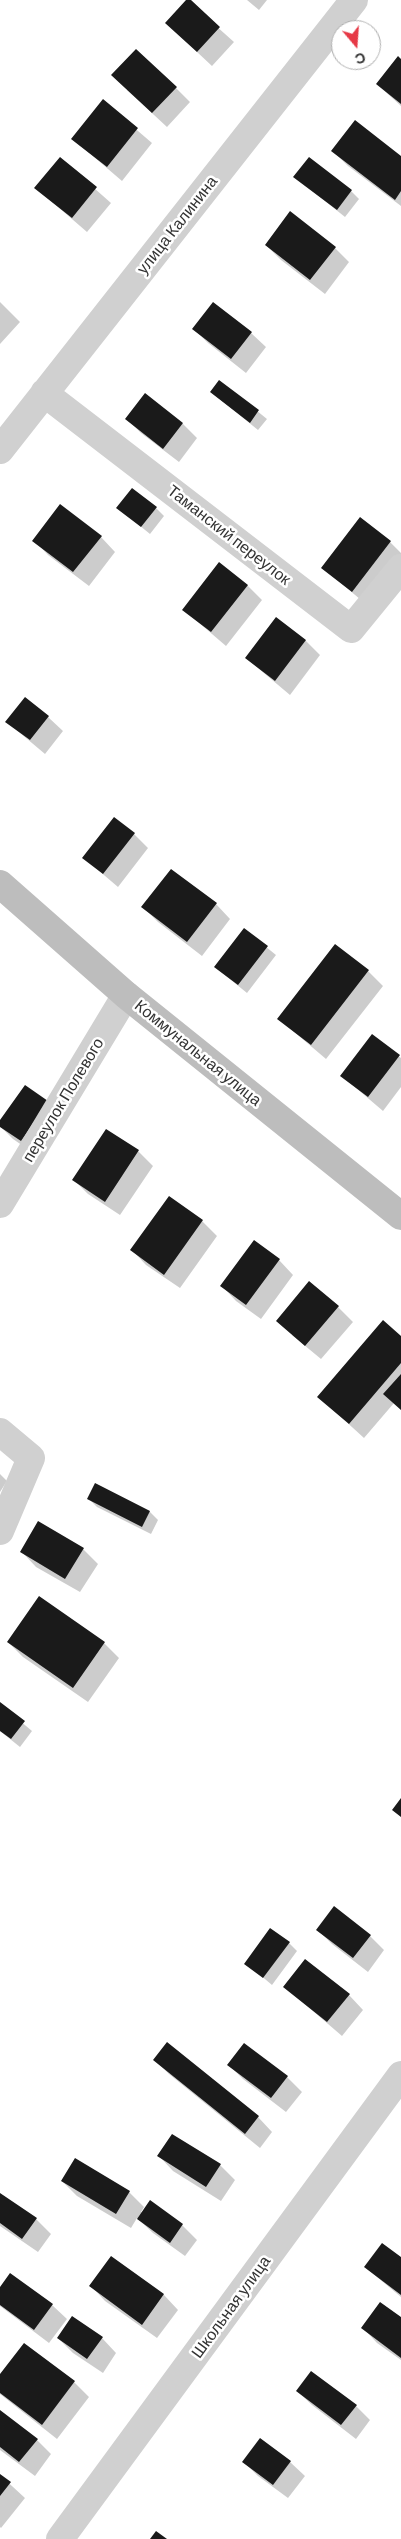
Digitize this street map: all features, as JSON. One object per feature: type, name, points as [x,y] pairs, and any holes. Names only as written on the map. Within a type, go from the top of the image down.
[{"type":"street","name":"улица Калинина","points":[[0,450],[354,0]]},
{"type":"street","name":"Таманский переулок","points":[[44,393],[351,629],[401,568]]},
{"type":"street","name":"Коммунальная улица","points":[[0,884],[126,995],[401,1216]]},
{"type":"street","name":"переулок Полевого","points":[[0,1204],[126,995]]},
{"type":"street","points":[[0,1432],[31,1458],[0,1532]]},
{"type":"street","name":"Школьная улица","points":[[60,2539],[401,2075]]},
{"type":"building","points":[[186,0],[191,0],[220,27],[197,52],[165,23]]},
{"type":"building","points":[[136,49],[177,87],[152,113],[111,75]]},
{"type":"building","points":[[398,56],[401,59],[401,104],[376,84]]},
{"type":"building","points":[[103,99],[138,128],[107,167],[71,139]]},
{"type":"building","points":[[355,120],[401,156],[401,191],[395,200],[331,151]]},
{"type":"building","points":[[60,157],[97,187],[72,218],[34,188]]},
{"type":"building","points":[[309,157],[352,190],[337,210],[293,177]]},
{"type":"building","points":[[290,211],[336,247],[310,280],[265,245]]},
{"type":"building","points":[[213,302],[252,332],[231,359],[192,329]]},
{"type":"building","points":[[219,380],[259,410],[250,423],[210,392]]},
{"type":"building","points":[[145,393],[183,423],[163,449],[125,419]]},
{"type":"building","points":[[132,488],[157,507],[141,527],[116,508]]},
{"type":"building","points":[[60,504],[102,536],[73,572],[32,541]]},
{"type":"building","points":[[360,517],[391,541],[352,592],[321,568]]},
{"type":"building","points":[[219,562],[248,585],[211,632],[182,610]]},
{"type":"building","points":[[276,617],[306,640],[275,681],[245,658]]},
{"type":"building","points":[[25,697],[49,716],[30,740],[5,722]]},
{"type":"building","points":[[114,817],[135,833],[103,874],[82,858]]},
{"type":"building","points":[[171,869],[217,903],[187,942],[141,907]]},
{"type":"building","points":[[244,928],[268,946],[238,985],[214,967]]},
{"type":"building","points":[[335,944],[369,970],[311,1045],[277,1019]]},
{"type":"building","points":[[372,1034],[400,1055],[368,1097],[340,1076]]},
{"type":"building","points":[[25,1085],[48,1101],[21,1141],[0,1127],[0,1120]]},
{"type":"building","points":[[106,1129],[139,1150],[105,1202],[72,1180]]},
{"type":"building","points":[[169,1196],[203,1220],[164,1275],[130,1250]]},
{"type":"building","points":[[254,1240],[280,1259],[246,1305],[220,1286]]},
{"type":"building","points":[[309,1281],[339,1306],[305,1346],[276,1321]]},
{"type":"building","points":[[383,1320],[401,1336],[401,1363],[349,1424],[317,1397]]},
{"type":"building","points":[[401,1374],[401,1410],[383,1394]]},
{"type":"building","points":[[95,1483],[150,1511],[142,1527],[87,1499]]},
{"type":"building","points":[[38,1521],[84,1548],[65,1579],[20,1552]]},
{"type":"building","points":[[39,1596],[105,1642],[73,1688],[7,1642]]},
{"type":"building","points":[[0,1702],[25,1721],[11,1739],[0,1731]]},
{"type":"building","points":[[401,1798],[401,1817],[392,1810]]},
{"type":"building","points":[[334,1906],[371,1935],[353,1958],[316,1930]]},
{"type":"building","points":[[270,1928],[290,1942],[263,1978],[244,1964]]},
{"type":"building","points":[[305,1959],[350,1994],[327,2022],[283,1987]]},
{"type":"building","points":[[167,2042],[259,2116],[245,2134],[153,2060]]},
{"type":"building","points":[[244,2043],[288,2076],[271,2098],[227,2065]]},
{"type":"building","points":[[172,2134],[221,2164],[206,2187],[157,2156]]},
{"type":"building","points":[[75,2158],[130,2191],[116,2214],[61,2181]]},
{"type":"building","points":[[0,2193],[37,2218],[22,2239],[0,2223]]},
{"type":"building","points":[[150,2200],[183,2224],[170,2243],[137,2219]]},
{"type":"building","points":[[382,2243],[401,2257],[401,2295],[364,2267]]},
{"type":"building","points":[[111,2256],[164,2294],[142,2325],[89,2286]]},
{"type":"building","points":[[10,2273],[53,2304],[34,2330],[0,2305],[0,2287]]},
{"type":"building","points":[[380,2302],[401,2317],[401,2358],[361,2328]]},
{"type":"building","points":[[72,2316],[103,2337],[87,2359],[57,2338]]},
{"type":"building","points":[[24,2343],[75,2381],[42,2425],[0,2393],[0,2374]]},
{"type":"building","points":[[311,2371],[357,2405],[341,2425],[296,2391]]},
{"type":"building","points":[[0,2410],[38,2439],[19,2462],[0,2447]]},
{"type":"building","points":[[260,2438],[291,2461],[273,2485],[242,2462]]},
{"type":"building","points":[[0,2474],[11,2482],[0,2496]]},
{"type":"building","points":[[156,2531],[167,2539],[150,2539]]}]
